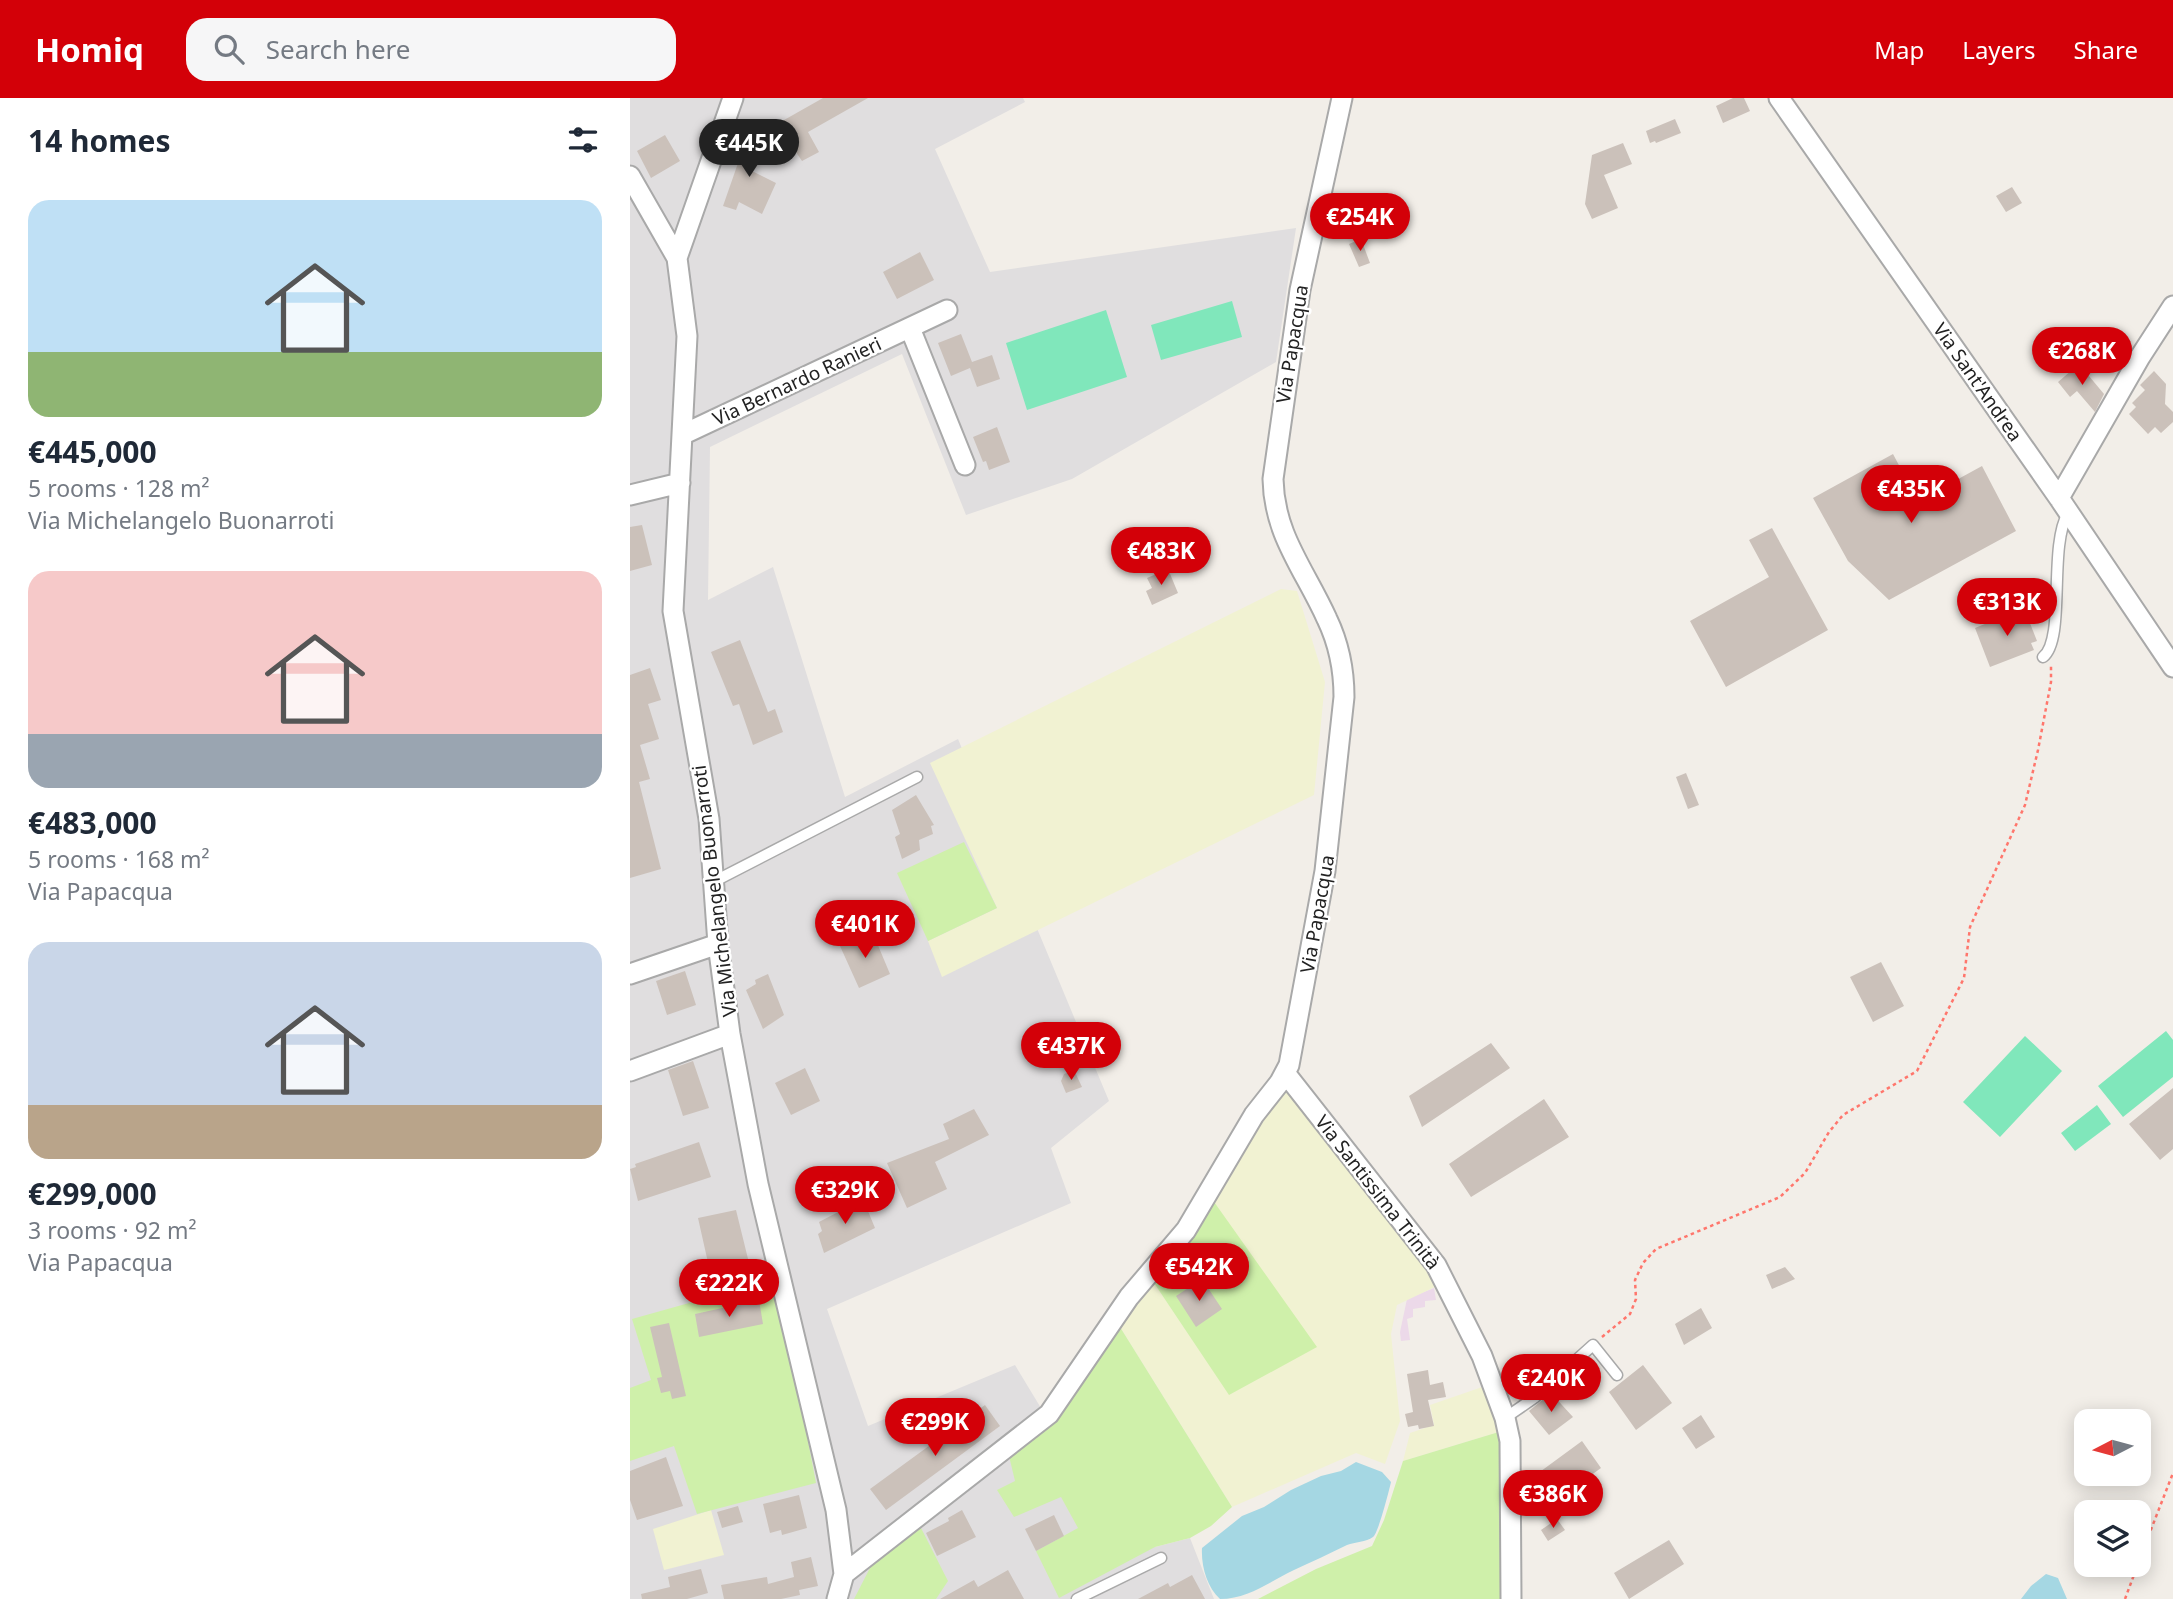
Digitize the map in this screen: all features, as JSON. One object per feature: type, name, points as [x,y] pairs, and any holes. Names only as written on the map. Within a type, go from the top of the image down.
[{"type":"street","name":"Via Michelangelo Buonarroti","points":[[733,98],[677,258],[687,336],[673,611],[709,819],[718,944],[730,1034],[758,1184],[836,1510],[844,1574],[837,1599]]},
{"type":"street","name":"Via Papacqua","points":[[844,1574],[1049,1414],[1129,1297],[1192,1222],[1254,1115],[1286,1074],[1293,1050],[1324,881],[1345,697],[1343,670],[1335,640],[1322,609],[1280,529],[1273,479],[1300,290],[1342,98]]},
{"type":"street","name":"Via Sant'Andrea","points":[[1779,98],[2064,505],[2173,667]]},
{"type":"street","points":[[633,189],[677,258]]},
{"type":"street","points":[[2064,505],[2132,370],[2173,306]]},
{"type":"street","name":"Via Bernardo Ranieri","points":[[684,434],[947,310]]},
{"type":"street","points":[[910,328],[965,465]]},
{"type":"street","points":[[630,495],[680,484]]},
{"type":"street","points":[[630,974],[718,944]]},
{"type":"street","points":[[630,1071],[730,1034]]},
{"type":"street","name":"Via Santissima Trinità","points":[[1286,1074],[1436,1265],[1471,1333],[1505,1418],[1512,1464],[1511,1599]]},
{"type":"lane","points":[[2047,653],[2064,505]]},
{"type":"lane","points":[[715,881],[917,777]]},
{"type":"lane","points":[[1505,1418],[1534,1398],[1593,1345],[1617,1375]]},
{"type":"lane","points":[[1077,1599],[1161,1558]]},
{"type":"path","points":[[1593,1345],[1630,1314],[1636,1299],[1635,1280],[1643,1263],[1656,1249],[1780,1197],[1805,1173],[1829,1132],[1843,1115],[1917,1071],[1964,978],[1970,928],[2025,805],[2051,682],[2047,653]]},
{"type":"path","points":[[2151,1530],[2173,1473]]},
{"type":"path","points":[[2125,1599],[2133,1577]]},
{"type":"shaded area","points":[[630,98],[1023,98],[1025,102],[935,149],[990,272],[1296,228],[1276,362],[1072,479],[966,515],[902,354],[710,447],[708,600],[773,567],[845,797],[958,739],[1109,1101],[1051,1148],[1071,1203],[827,1309],[868,1426],[1015,1365],[1122,1542],[1155,1547],[1190,1538],[1214,1599],[630,1599]]},
{"type":"shaded area","points":[[1434,1288],[1436,1300],[1425,1301],[1425,1307],[1413,1309],[1413,1317],[1407,1319],[1410,1340],[1401,1341],[1400,1332],[1407,1299]]},
{"type":"green space","points":[[1232,301],[1242,337],[1161,360],[1151,325]]},
{"type":"green space","points":[[1106,310],[1127,377],[1027,410],[1006,343]]},
{"type":"green space","points":[[1281,589],[1297,591],[1325,682],[1314,795],[942,977],[928,941],[997,908],[930,763]]},
{"type":"green space","points":[[964,842],[997,908],[928,941],[897,873]]},
{"type":"green space","points":[[2166,1031],[2173,1040],[2173,1077],[2123,1117],[2098,1086]]},
{"type":"green space","points":[[2025,1036],[2062,1071],[2000,1137],[1963,1102]]},
{"type":"green space","points":[[1290,1086],[1441,1284],[1397,1305],[1391,1334],[1400,1421],[1385,1464],[1356,1453],[1232,1507],[1120,1327],[1154,1283],[1229,1394],[1212,1199],[1232,1174],[1262,1113]]},
{"type":"green space","points":[[2097,1105],[2111,1124],[2075,1151],[2061,1133]]},
{"type":"green space","points":[[1212,1199],[1317,1347],[1229,1395],[1154,1283]]},
{"type":"green space","points":[[771,1280],[796,1378],[816,1483],[697,1514],[674,1446],[630,1461],[630,1388],[651,1380],[632,1319]]},
{"type":"green space","points":[[1120,1327],[1232,1507],[1211,1526],[1190,1538],[1155,1547],[1059,1598],[1036,1551],[1078,1528],[1061,1497],[1014,1517],[997,1490],[1015,1481],[1009,1456]]},
{"type":"green space","points":[[1488,1385],[1502,1431],[1403,1461],[1410,1433],[1434,1425],[1430,1405]]},
{"type":"green space","points":[[1502,1431],[1502,1599],[1258,1599],[1316,1569],[1372,1546],[1384,1520],[1403,1461]]},
{"type":"green space","points":[[711,1510],[724,1555],[664,1570],[653,1529]]},
{"type":"green space","points":[[921,1528],[948,1581],[936,1599],[854,1599],[871,1566]]},
{"type":"water","points":[[1356,1462],[1382,1472],[1391,1482],[1373,1537],[1347,1545],[1249,1593],[1220,1599],[1206,1576],[1202,1548],[1242,1516],[1264,1507],[1291,1490],[1321,1476],[1341,1471]]},
{"type":"water","points":[[2046,1574],[2058,1578],[2067,1599],[2021,1599],[2031,1586]]},
{"type":"building","points":[[823,98],[868,98],[808,132],[819,152],[802,161],[777,124]]},
{"type":"building","points":[[1733,98],[1744,98],[1750,111],[1723,123],[1716,106]]},
{"type":"building","points":[[1675,119],[1681,133],[1650,143],[1646,131]]},
{"type":"building","points":[[751,126],[764,130],[750,170],[776,183],[762,214],[739,202],[736,210],[723,206]]},
{"type":"building","points":[[665,135],[680,161],[651,178],[637,151]]},
{"type":"building","points":[[1623,143],[1632,164],[1604,175],[1618,208],[1592,219],[1585,204],[1592,155]]},
{"type":"building","points":[[2012,187],[2022,203],[2006,212],[1996,196]]},
{"type":"building","points":[[1361,239],[1370,263],[1359,267],[1349,244]]},
{"type":"building","points":[[920,252],[934,280],[897,299],[883,272]]},
{"type":"building","points":[[961,334],[972,362],[992,355],[1000,379],[977,387],[970,368],[951,376],[938,343]]},
{"type":"building","points":[[2079,364],[2104,394],[2095,412],[2077,391],[2070,397],[2058,382]]},
{"type":"building","points":[[2154,371],[2166,384],[2165,404],[2173,412],[2173,422],[2161,433],[2155,427],[2148,434],[2129,414],[2136,407],[2132,403],[2145,390],[2140,385]]},
{"type":"building","points":[[997,427],[1010,462],[989,470],[973,437]]},
{"type":"building","points":[[1893,454],[1918,501],[1982,466],[2016,531],[1889,600],[1848,561],[1813,498]]},
{"type":"building","points":[[642,525],[652,565],[630,571],[630,527]]},
{"type":"building","points":[[1772,528],[1828,630],[1726,687],[1690,621],[1769,577],[1749,540]]},
{"type":"building","points":[[1168,569],[1178,593],[1152,605],[1146,591],[1152,588],[1147,578]]},
{"type":"building","points":[[2024,608],[2037,641],[2031,643],[2034,650],[1990,667],[1975,628]]},
{"type":"building","points":[[740,640],[768,712],[775,709],[783,732],[753,745],[739,704],[733,706],[711,652]]},
{"type":"building","points":[[650,668],[661,700],[648,704],[659,739],[640,745],[650,779],[639,782],[661,869],[630,878],[630,675]]},
{"type":"building","points":[[1686,773],[1699,805],[1688,809],[1676,777]]},
{"type":"building","points":[[916,795],[934,825],[931,826],[933,834],[919,840],[920,850],[902,859],[895,837],[900,834],[892,810]]},
{"type":"building","points":[[872,931],[890,974],[859,988],[840,946]]},
{"type":"building","points":[[1881,962],[1904,1006],[1873,1022],[1850,977]]},
{"type":"building","points":[[685,971],[696,1005],[667,1015],[656,981]]},
{"type":"building","points":[[768,974],[784,1015],[763,1029],[746,990],[756,984],[755,980]]},
{"type":"building","points":[[1491,1043],[1510,1068],[1422,1127],[1409,1096]]},
{"type":"building","points":[[693,1061],[709,1108],[683,1116],[668,1070]]},
{"type":"building","points":[[805,1068],[820,1101],[791,1115],[775,1083]]},
{"type":"building","points":[[1074,1070],[1082,1087],[1066,1093],[1061,1081],[1064,1074]]},
{"type":"building","points":[[2173,1088],[2173,1149],[2160,1160],[2129,1124]]},
{"type":"building","points":[[1544,1099],[1569,1137],[1471,1197],[1449,1164]]},
{"type":"building","points":[[974,1109],[989,1135],[935,1162],[947,1189],[907,1208],[887,1163],[949,1139],[943,1124]]},
{"type":"building","points":[[699,1142],[711,1177],[638,1201],[630,1169],[636,1167],[635,1164]]},
{"type":"building","points":[[863,1199],[875,1228],[824,1253],[818,1234],[822,1231],[819,1222]]},
{"type":"building","points":[[736,1210],[750,1267],[711,1276],[698,1218]]},
{"type":"building","points":[[1785,1267],[1795,1279],[1772,1289],[1766,1275]]},
{"type":"building","points":[[1202,1279],[1222,1309],[1196,1327],[1176,1296]]},
{"type":"building","points":[[759,1300],[763,1324],[699,1337],[695,1314]]},
{"type":"building","points":[[1701,1308],[1712,1328],[1684,1345],[1675,1324]]},
{"type":"building","points":[[669,1323],[686,1396],[672,1399],[670,1391],[661,1393],[657,1378],[662,1377],[650,1327]]},
{"type":"building","points":[[1643,1365],[1672,1403],[1636,1430],[1609,1392]]},
{"type":"building","points":[[1428,1370],[1430,1385],[1443,1382],[1446,1397],[1428,1400],[1434,1426],[1419,1429],[1418,1425],[1408,1427],[1405,1414],[1413,1412],[1407,1374]]},
{"type":"building","points":[[1551,1393],[1573,1417],[1549,1435],[1529,1411]]},
{"type":"building","points":[[985,1405],[1000,1426],[886,1510],[870,1489]]},
{"type":"building","points":[[1701,1415],[1715,1437],[1696,1449],[1682,1428]]},
{"type":"building","points":[[1582,1441],[1601,1468],[1554,1502],[1537,1474]]},
{"type":"building","points":[[666,1457],[683,1506],[637,1520],[630,1500],[630,1471]]},
{"type":"building","points":[[799,1495],[807,1528],[782,1535],[781,1530],[770,1533],[763,1504]]},
{"type":"building","points":[[738,1506],[743,1522],[722,1528],[717,1512]]},
{"type":"building","points":[[962,1510],[976,1537],[937,1556],[926,1533],[949,1521],[948,1518]]},
{"type":"building","points":[[1054,1515],[1064,1536],[1036,1551],[1025,1529]]},
{"type":"building","points":[[1557,1519],[1565,1530],[1548,1541],[1541,1530]]},
{"type":"building","points":[[1669,1540],[1684,1564],[1629,1599],[1614,1573]]},
{"type":"building","points":[[811,1557],[818,1586],[799,1590],[800,1595],[781,1599],[724,1599],[721,1585],[767,1577],[768,1584],[794,1577],[791,1562]]},
{"type":"building","points":[[701,1569],[708,1593],[687,1599],[642,1599],[641,1594],[670,1587],[668,1577]]},
{"type":"building","points":[[1008,1570],[1024,1599],[940,1599],[974,1580],[978,1587]]},
{"type":"building","points":[[1192,1575],[1205,1599],[1138,1599],[1168,1583],[1170,1587]]}]
